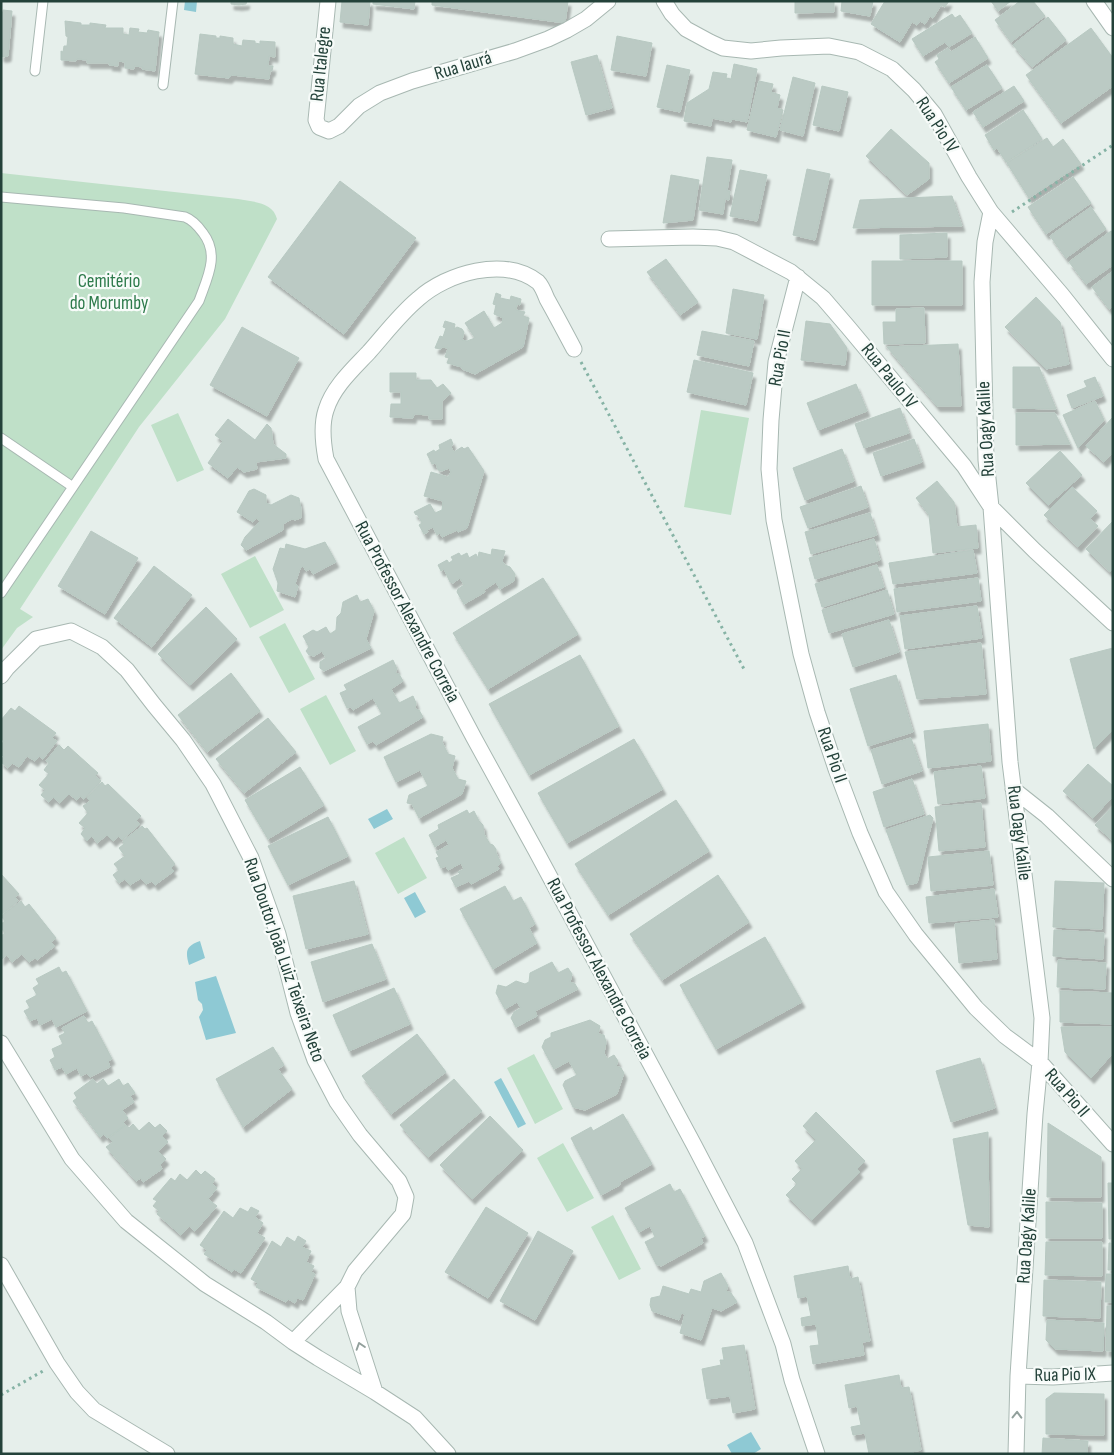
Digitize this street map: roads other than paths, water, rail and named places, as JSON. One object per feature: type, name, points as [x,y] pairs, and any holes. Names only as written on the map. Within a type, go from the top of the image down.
[{"type":"street","name":"Rua Italegre","points":[[320,126],[316,120],[316,115],[328,1]]},
{"type":"street","name":"Rua Iaurá","points":[[320,126],[329,131],[334,129],[364,103],[394,87],[554,36],[586,19],[608,1]]},
{"type":"street","name":"Rua Pio IV","points":[[664,1],[672,14],[686,29],[723,48],[751,51],[829,46],[859,52],[892,69],[914,90],[934,114],[969,177],[995,217],[1062,295],[1113,359]]},
{"type":"street","points":[[1094,1],[1113,28]]},
{"type":"street","name":"Rua Oagy Kalile","points":[[995,217],[985,242],[982,282],[986,460],[1010,762],[1042,1018],[1018,1376],[1016,1454]]},
{"type":"street","name":"Rua Paulo IV","points":[[609,239],[717,238],[734,242],[792,272],[823,298],[848,327],[964,466],[991,507],[1035,551],[1113,623]]},
{"type":"street","name":"Rua Professor Alexandre Correia","points":[[574,349],[539,283],[522,274],[506,269],[478,270],[456,277],[418,298],[334,392],[326,410],[324,428],[326,459],[694,1145],[744,1243],[783,1344],[792,1380],[818,1454]]},
{"type":"street","name":"Rua Pio II","points":[[798,277],[776,362],[770,420],[769,469],[774,520],[801,654],[817,712],[836,769],[860,833],[886,892],[916,935],[976,1008],[1004,1036],[1040,1062],[1113,1144]]},
{"type":"street","name":"Rua Doutor João Luiz Teixeira Neto","points":[[1,676],[36,639],[71,631],[102,647],[127,670],[154,706],[184,740],[213,784],[251,858],[278,934],[298,1013],[316,1060],[337,1102],[360,1135],[400,1181],[406,1197],[403,1214],[355,1271],[347,1287],[293,1342]]},
{"type":"street","points":[[1013,789],[1048,816],[1113,880]]},
{"type":"street","points":[[1,1043],[72,1160],[126,1221],[205,1284],[266,1322],[293,1342],[415,1418],[448,1454]]},
{"type":"street","points":[[1,1265],[57,1363],[77,1392],[94,1410],[166,1454]]},
{"type":"street","points":[[347,1287],[349,1311],[375,1392]]},
{"type":"street","name":"Rua Pio IX","points":[[1018,1376],[1052,1377],[1113,1374]]},
{"type":"lane","points":[[35,71],[43,1]]},
{"type":"lane","points":[[163,85],[173,1]]},
{"type":"lane","points":[[1,197],[124,208],[185,217],[195,224],[210,243],[210,270],[199,301],[1,593]]},
{"type":"lane","points":[[1,438],[73,487]]},
{"type":"water","points":[[185,1],[197,1],[196,12],[184,10]]},
{"type":"water","points":[[387,809],[393,819],[374,829],[368,819]]},
{"type":"water","points":[[415,892],[426,912],[415,918],[404,898]]},
{"type":"water","points":[[200,941],[205,958],[189,965],[187,953],[189,947]]},
{"type":"water","points":[[216,976],[236,1033],[206,1040],[199,1017],[203,1010],[202,1004],[198,1000],[195,982]]},
{"type":"water","points":[[501,1078],[526,1124],[518,1128],[494,1082]]},
{"type":"water","points":[[751,1432],[761,1449],[753,1454],[732,1454],[727,1445]]},
{"type":"park label","name":"Cemitério do Morumby","points":[[109,292]]}]
